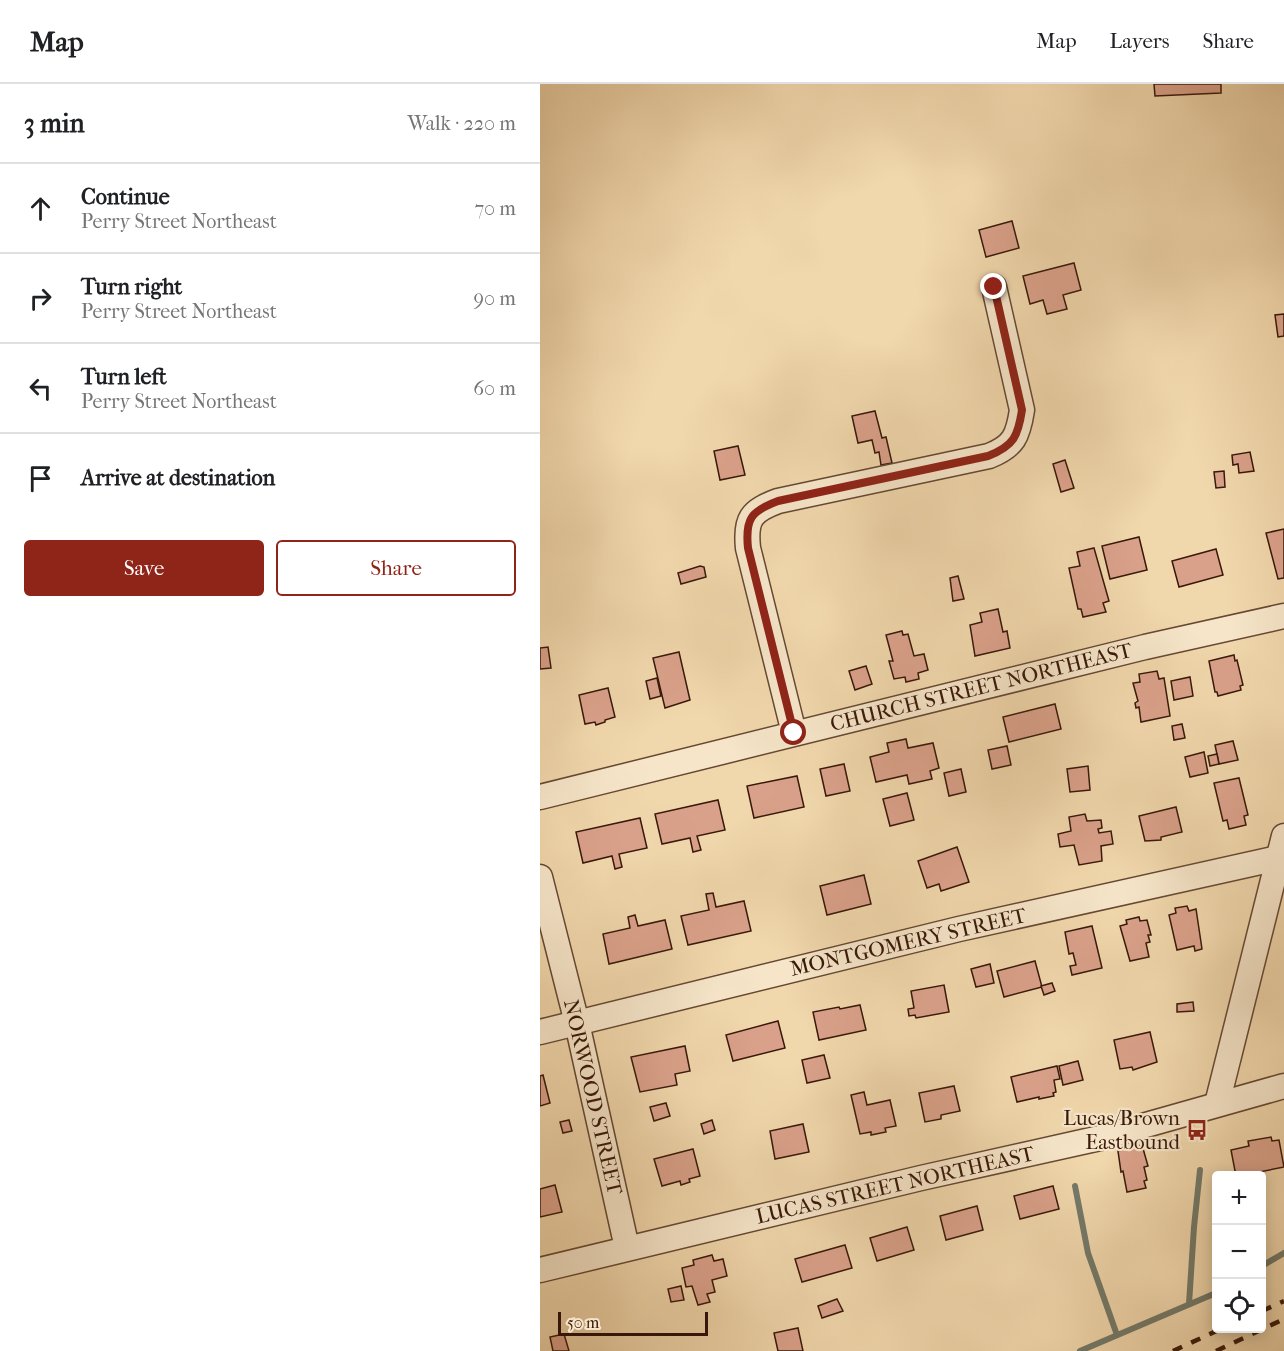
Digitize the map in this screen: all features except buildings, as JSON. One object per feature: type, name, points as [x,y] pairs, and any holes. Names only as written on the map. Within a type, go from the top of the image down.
[{"type":"street","points":[[794,733],[748,548],[746,530],[751,516],[762,507],[778,501],[988,456],[1004,450],[1014,440],[1022,410],[994,287]]},
{"type":"street","name":"CHURCH STREET NORTHEAST","points":[[540,797],[1145,647],[1284,616]]},
{"type":"street","points":[[1217,1104],[1281,847]]},
{"type":"street","name":"MONTGOMERY STREET","points":[[540,1032],[1281,847]]},
{"type":"street","name":"NORWOOD STREET","points":[[540,877],[577,1023],[627,1248]]},
{"type":"street","name":"LUCAS STREET NORTHEAST","points":[[540,1269],[921,1178],[1100,1138],[1284,1086]]},
{"type":"waterway","points":[[1189,1304],[1200,1170]]},
{"type":"waterway","points":[[1075,1186],[1088,1253],[1117,1335]]},
{"type":"waterway","points":[[1266,1264],[1284,1253]]},
{"type":"waterway","points":[[1080,1351],[1212,1295]]},
{"type":"railway","points":[[1266,1309],[1284,1301]]},
{"type":"railway","points":[[1216,1351],[1284,1319]]},
{"type":"railway","points":[[1173,1351],[1212,1333]]},
{"type":"place","name":"Lucas/Brown Eastbound","points":[[1197,1130]]},
{"type":"route","points":[[794,733],[748,548],[746,530],[751,516],[762,507],[778,501],[988,456],[1004,450],[1014,440],[1022,410],[994,287]]}]
